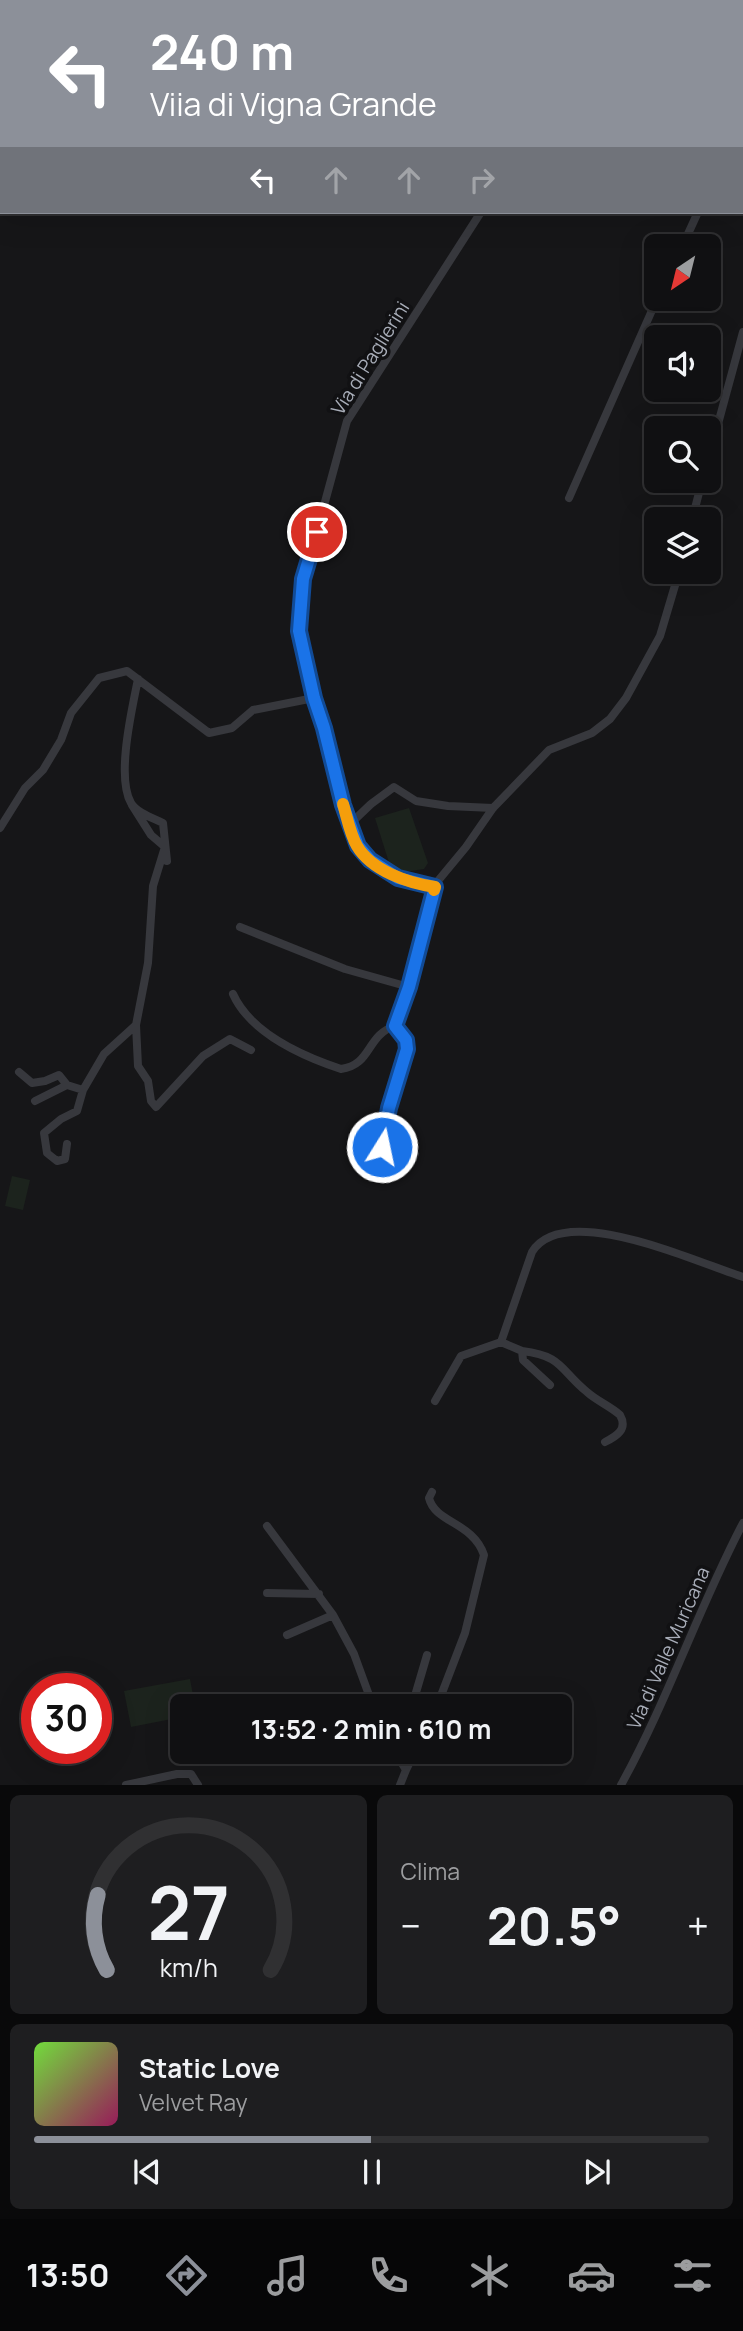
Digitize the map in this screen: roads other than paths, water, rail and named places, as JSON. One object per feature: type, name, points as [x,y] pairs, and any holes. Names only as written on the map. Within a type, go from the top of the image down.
[{"type":"street","name":"Via di Paglierini","points":[[435,887],[398,878],[370,860],[358,846],[314,698],[299,631],[303,579],[348,421],[480,214]]},
{"type":"street","points":[[688,234],[697,214]]},
{"type":"street","points":[[569,498],[651,312]]},
{"type":"street","points":[[720,416],[743,332]]},
{"type":"street","points":[[233,994],[239,1007],[251,1020],[278,1040],[341,1069],[361,1062],[378,1035],[395,1026],[409,987],[435,887],[482,827],[493,808],[549,750],[592,733],[610,719],[626,698],[660,636],[675,584]]},
{"type":"street","points":[[0,828],[25,788],[43,770],[61,740],[71,713],[99,678],[127,671],[209,733],[233,728],[253,710],[314,698]]},
{"type":"street","points":[[138,679],[129,724],[124,786],[132,805],[151,835],[165,847]]},
{"type":"street","points":[[350,824],[394,787],[416,801],[493,808]]},
{"type":"street","points":[[132,805],[163,823],[167,861]]},
{"type":"street","points":[[165,847],[153,886],[148,963],[136,1025],[138,1066],[148,1082],[151,1101],[156,1107],[203,1056],[230,1039],[251,1050]]},
{"type":"street","points":[[240,927],[345,969],[409,987]]},
{"type":"street","points":[[67,1144],[65,1159],[57,1161],[47,1153],[44,1133],[61,1119],[77,1111],[83,1090],[104,1055],[136,1025]]},
{"type":"street","points":[[395,1026],[406,1040],[407,1049],[389,1108],[382,1147],[390,1158],[400,1161],[412,1161],[415,1154]]},
{"type":"street","points":[[19,1072],[32,1083],[60,1075],[67,1085],[83,1090]]},
{"type":"street","points":[[35,1101],[67,1085]]},
{"type":"street","points":[[501,1342],[532,1252],[542,1240],[557,1233],[580,1231],[612,1236],[664,1250],[743,1277]]},
{"type":"street","points":[[435,1401],[461,1356],[501,1342],[557,1361],[582,1388],[620,1415],[623,1421],[621,1430],[605,1442]]},
{"type":"street","points":[[522,1351],[523,1360],[550,1385]]},
{"type":"street","points":[[432,1492],[429,1498],[432,1506],[471,1533],[484,1555],[465,1633],[442,1694]]},
{"type":"street","name":"Via di Valle Muricana","points":[[621,1785],[662,1706],[705,1600],[743,1523]]},
{"type":"street","points":[[267,1526],[333,1615],[354,1654],[369,1694]]},
{"type":"street","points":[[267,1593],[319,1594]]},
{"type":"street","points":[[287,1635],[333,1615]]},
{"type":"street","points":[[416,1694],[427,1655]]},
{"type":"street","points":[[403,1764],[406,1770]]},
{"type":"street","points":[[406,1764],[406,1770]]},
{"type":"street","points":[[400,1785],[409,1764]]},
{"type":"street","points":[[126,1785],[177,1774],[191,1774],[198,1785]]}]
